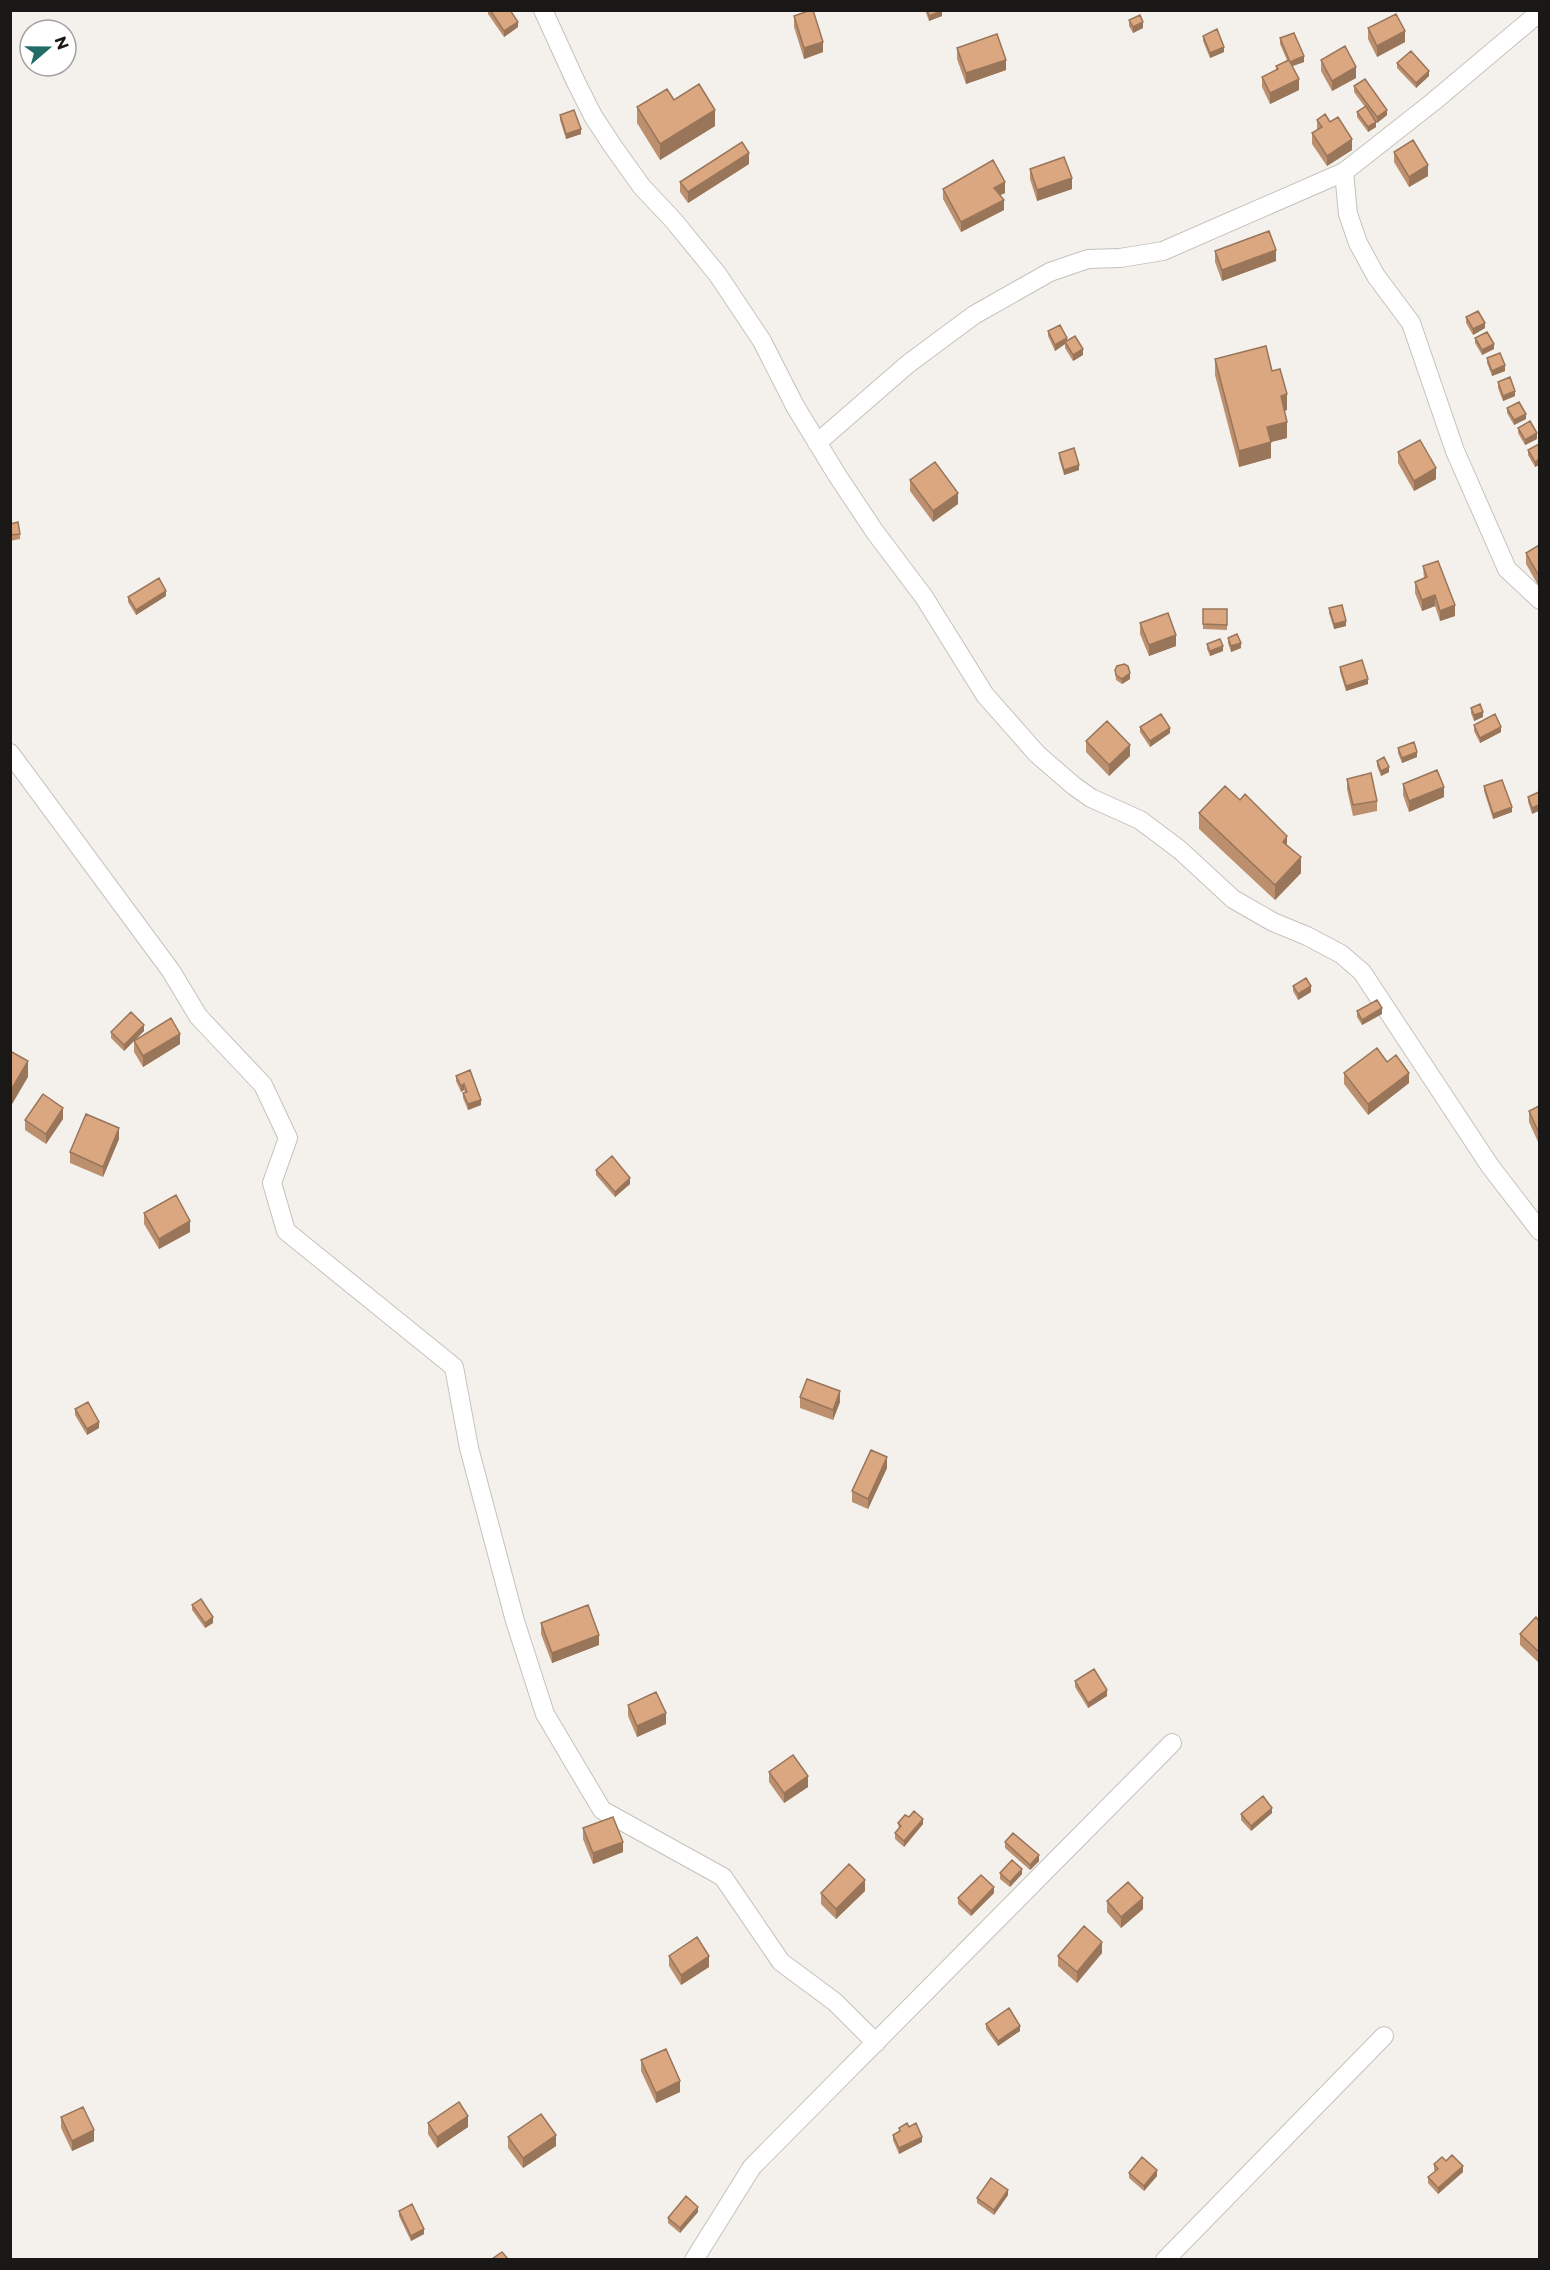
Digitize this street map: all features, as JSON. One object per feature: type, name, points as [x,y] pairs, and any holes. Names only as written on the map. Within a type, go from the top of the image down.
[{"type":"street","points":[[543,10],[552,34],[599,126],[642,187],[674,221],[718,276],[762,341],[795,406],[817,443],[875,532],[924,597],[985,695],[1037,754],[1091,798],[1140,820],[1180,850],[1233,899],[1273,922],[1307,936],[1341,954],[1362,972],[1490,1166],[1539,1231]]},
{"type":"street","points":[[817,443],[908,364],[974,315],[1050,272],[1088,259],[1120,258],[1163,250],[1344,172],[1433,102],[1539,12]]},
{"type":"street","points":[[1344,172],[1348,214],[1358,243],[1377,276],[1411,323],[1455,451],[1507,569],[1539,600]]},
{"type":"street","points":[[10,753],[171,971],[198,1016],[263,1085],[288,1138],[272,1183],[286,1231],[454,1367],[469,1448],[515,1621],[545,1714],[602,1810],[723,1877],[781,1962],[835,2002],[876,2043]]},
{"type":"street","points":[[694,2259],[752,2167],[1172,1743]]},
{"type":"street","points":[[1165,2259],[1384,2036]]},
{"type":"building","points":[[490,10],[510,10],[518,22],[504,31]]},
{"type":"building","points":[[813,10],[823,42],[804,48],[794,16]]},
{"type":"building","points":[[927,10],[942,10],[942,11],[929,16]]},
{"type":"building","points":[[1396,14],[1405,31],[1377,46],[1368,28]]},
{"type":"building","points":[[1140,15],[1143,22],[1133,27],[1129,20]]},
{"type":"building","points":[[1217,29],[1224,47],[1210,53],[1203,36]]},
{"type":"building","points":[[1294,33],[1304,56],[1290,62],[1280,38]]},
{"type":"building","points":[[997,34],[1006,60],[966,73],[957,48]]},
{"type":"building","points":[[1345,46],[1356,67],[1332,81],[1321,60]]},
{"type":"building","points":[[1411,51],[1429,71],[1416,83],[1397,63]]},
{"type":"building","points":[[1289,60],[1299,79],[1270,93],[1262,77],[1278,69],[1276,66]]},
{"type":"building","points":[[1365,79],[1387,110],[1377,117],[1354,86]]},
{"type":"building","points":[[699,84],[715,110],[660,144],[637,107],[667,89],[674,100]]},
{"type":"building","points":[[1366,106],[1376,122],[1368,127],[1357,112]]},
{"type":"building","points":[[574,110],[581,129],[566,134],[560,115]]},
{"type":"building","points":[[1325,114],[1330,122],[1338,117],[1352,139],[1327,156],[1312,133],[1322,127],[1317,120]]},
{"type":"building","points":[[1413,140],[1428,165],[1409,177],[1394,152]]},
{"type":"building","points":[[742,142],[749,153],[688,192],[680,182]]},
{"type":"building","points":[[1064,157],[1072,178],[1037,190],[1030,169]]},
{"type":"building","points":[[993,160],[1005,182],[994,188],[1004,200],[961,222],[943,189]]},
{"type":"building","points":[[1269,231],[1276,250],[1222,270],[1215,251]]},
{"type":"building","points":[[1478,311],[1485,323],[1473,329],[1466,317]]},
{"type":"building","points":[[1060,325],[1067,338],[1055,345],[1048,331]]},
{"type":"building","points":[[1487,332],[1494,344],[1482,350],[1475,338]]},
{"type":"building","points":[[1075,336],[1083,349],[1073,355],[1065,342]]},
{"type":"building","points":[[1266,346],[1272,371],[1280,369],[1287,394],[1281,396],[1287,422],[1267,427],[1271,442],[1239,451],[1215,359]]},
{"type":"building","points":[[1500,353],[1505,365],[1492,371],[1487,358]]},
{"type":"building","points":[[1510,377],[1515,391],[1503,396],[1498,382]]},
{"type":"building","points":[[1519,402],[1526,414],[1514,420],[1507,408]]},
{"type":"building","points":[[1530,421],[1537,433],[1525,440],[1518,428]]},
{"type":"building","points":[[1420,440],[1436,468],[1414,481],[1398,452]]},
{"type":"building","points":[[1539,444],[1539,459],[1535,462],[1528,450]]},
{"type":"building","points":[[1074,448],[1079,465],[1064,470],[1059,453]]},
{"type":"building","points":[[935,462],[958,493],[933,511],[910,480]]},
{"type":"building","points":[[18,522],[20,534],[10,535],[10,524]]},
{"type":"building","points":[[1539,545],[1539,576],[1526,553]]},
{"type":"building","points":[[1438,561],[1455,605],[1440,611],[1435,595],[1422,600],[1415,582],[1427,577],[1423,566]]},
{"type":"building","points":[[159,578],[166,591],[136,610],[128,597]]},
{"type":"building","points":[[1342,605],[1346,621],[1334,624],[1329,608]]},
{"type":"building","points":[[1203,609],[1227,609],[1227,625],[1203,624]]},
{"type":"building","points":[[1168,613],[1176,635],[1149,645],[1140,623]]},
{"type":"building","points":[[1237,634],[1241,643],[1231,646],[1228,638]]},
{"type":"building","points":[[1220,639],[1223,646],[1210,651],[1207,644]]},
{"type":"building","points":[[1362,660],[1368,679],[1346,686],[1340,667]]},
{"type":"building","points":[[1124,664],[1128,666],[1130,673],[1122,679],[1116,675],[1115,670],[1117,666]]},
{"type":"building","points":[[1480,704],[1483,712],[1474,715],[1471,708]]},
{"type":"building","points":[[1161,714],[1170,728],[1150,741],[1140,727]]},
{"type":"building","points":[[1495,714],[1501,727],[1480,738],[1474,725]]},
{"type":"building","points":[[1107,721],[1130,745],[1109,765],[1086,741]]},
{"type":"building","points":[[1414,742],[1417,752],[1402,758],[1398,748]]},
{"type":"building","points":[[1384,757],[1389,767],[1381,771],[1377,761]]},
{"type":"building","points":[[1437,770],[1444,787],[1409,801],[1403,784]]},
{"type":"building","points":[[1371,773],[1377,801],[1353,805],[1347,779]]},
{"type":"building","points":[[1502,780],[1512,807],[1493,814],[1484,786]]},
{"type":"building","points":[[1225,786],[1240,800],[1245,794],[1287,836],[1283,842],[1301,857],[1275,885],[1199,813]]},
{"type":"building","points":[[1539,792],[1539,805],[1532,808],[1528,797]]},
{"type":"building","points":[[1306,978],[1311,986],[1298,994],[1293,986]]},
{"type":"building","points":[[1377,1000],[1382,1008],[1362,1020],[1357,1011]]},
{"type":"building","points":[[131,1012],[144,1025],[124,1045],[111,1032]]},
{"type":"building","points":[[171,1018],[180,1034],[143,1056],[134,1041]]},
{"type":"building","points":[[1377,1048],[1387,1062],[1396,1055],[1409,1073],[1368,1104],[1344,1073]]},
{"type":"building","points":[[10,1051],[28,1061],[11,1090],[10,1090]]},
{"type":"building","points":[[470,1070],[481,1100],[468,1104],[463,1093],[467,1092],[464,1084],[461,1086],[456,1076]]},
{"type":"building","points":[[43,1094],[63,1108],[46,1134],[25,1120]]},
{"type":"building","points":[[1539,1106],[1539,1133],[1529,1111]]},
{"type":"building","points":[[86,1114],[119,1128],[103,1167],[70,1152]]},
{"type":"building","points":[[612,1156],[630,1178],[615,1192],[596,1170]]},
{"type":"building","points":[[176,1195],[190,1221],[159,1239],[144,1213]]},
{"type":"building","points":[[807,1379],[840,1391],[833,1410],[800,1397]]},
{"type":"building","points":[[88,1402],[99,1422],[87,1429],[75,1409]]},
{"type":"building","points":[[871,1450],[887,1457],[868,1499],[852,1491]]},
{"type":"building","points":[[201,1599],[213,1617],[205,1623],[192,1605]]},
{"type":"building","points":[[588,1605],[599,1635],[552,1653],[541,1623]]},
{"type":"building","points":[[1536,1617],[1539,1621],[1539,1652],[1520,1634]]},
{"type":"building","points":[[1094,1669],[1107,1690],[1088,1703],[1075,1681]]},
{"type":"building","points":[[656,1692],[666,1713],[637,1726],[628,1705]]},
{"type":"building","points":[[793,1755],[808,1776],[784,1793],[769,1772]]},
{"type":"building","points":[[1263,1796],[1272,1808],[1251,1826],[1241,1814]]},
{"type":"building","points":[[914,1811],[923,1819],[904,1841],[895,1833],[901,1826],[898,1823],[905,1815],[909,1817]]},
{"type":"building","points":[[613,1817],[623,1842],[593,1853],[583,1828]]},
{"type":"building","points":[[1013,1833],[1039,1855],[1030,1865],[1005,1842]]},
{"type":"building","points":[[1012,1860],[1022,1869],[1010,1882],[1000,1873]]},
{"type":"building","points":[[849,1864],[865,1880],[836,1909],[821,1893]]},
{"type":"building","points":[[981,1875],[994,1887],[971,1911],[958,1898]]},
{"type":"building","points":[[1128,1882],[1143,1898],[1121,1917],[1107,1901]]},
{"type":"building","points":[[1084,1926],[1102,1942],[1077,1972],[1058,1956]]},
{"type":"building","points":[[697,1937],[709,1956],[681,1975],[669,1956]]},
{"type":"building","points":[[1009,2008],[1020,2026],[998,2041],[986,2024]]},
{"type":"building","points":[[666,2049],[680,2081],[656,2093],[641,2060]]},
{"type":"building","points":[[459,2102],[468,2116],[437,2137],[428,2123]]},
{"type":"building","points":[[83,2107],[94,2130],[72,2141],[61,2117]]},
{"type":"building","points":[[541,2114],[556,2135],[523,2158],[508,2137]]},
{"type":"building","points":[[907,2123],[909,2127],[916,2123],[922,2137],[899,2148],[893,2135]]},
{"type":"building","points":[[1452,2155],[1463,2166],[1438,2188],[1428,2177],[1438,2169],[1434,2164],[1442,2157],[1446,2161]]},
{"type":"building","points":[[1142,2157],[1157,2170],[1144,2186],[1129,2173]]},
{"type":"building","points":[[991,2178],[1008,2190],[994,2210],[977,2198]]},
{"type":"building","points":[[686,2196],[698,2207],[680,2228],[668,2218]]},
{"type":"building","points":[[412,2204],[424,2229],[411,2236],[399,2211]]},
{"type":"building","points":[[502,2252],[508,2259],[492,2259]]}]
